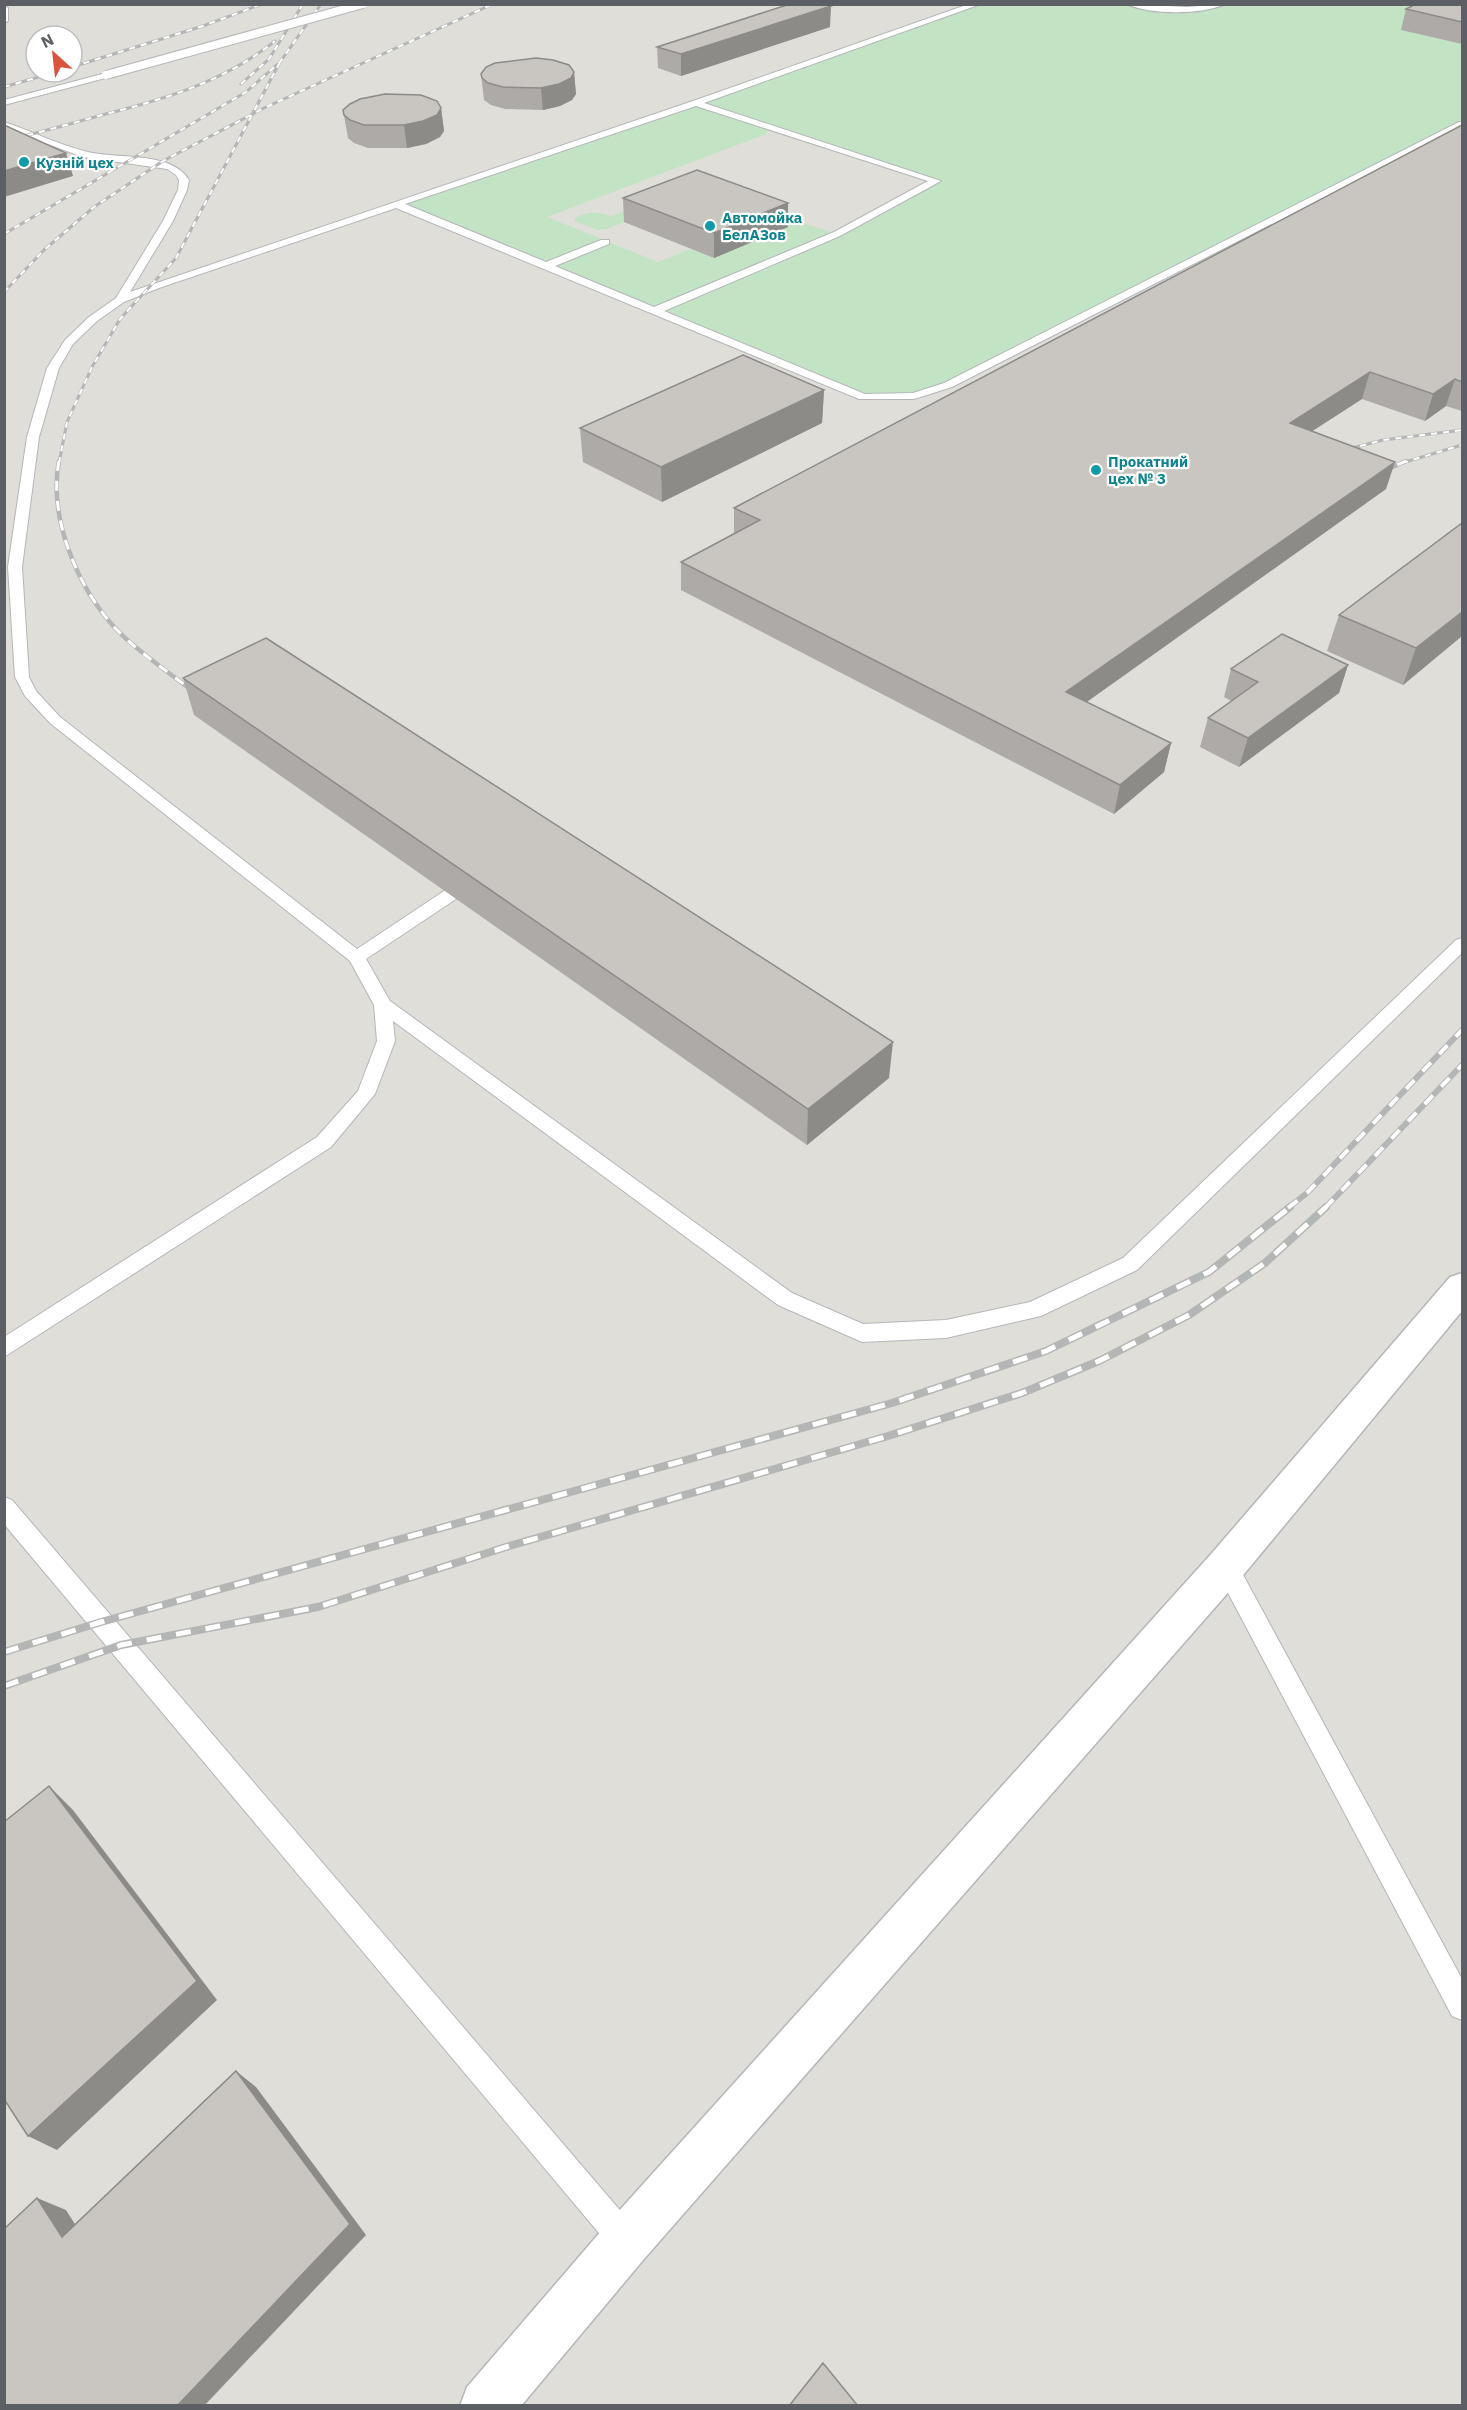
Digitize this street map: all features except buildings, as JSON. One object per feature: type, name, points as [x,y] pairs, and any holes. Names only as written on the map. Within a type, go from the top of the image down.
[{"type":"street","points":[[486,2406],[626,2241],[1226,1566],[1462,1287]]},
{"type":"lane","points":[[4,103],[363,4]]},
{"type":"lane","points":[[4,1348],[324,1142],[366,1094],[386,1041],[383,1005],[357,957],[55,720],[30,693],[22,677],[15,567],[33,437],[53,368],[69,342],[93,319],[120,300],[978,4]]},
{"type":"lane","points":[[1130,4],[1172,10],[1208,9],[1222,4]]},
{"type":"lane","points":[[4,8],[4,21]]},
{"type":"lane","points":[[654,311],[837,234],[936,181],[696,103]]},
{"type":"lane","points":[[396,204],[863,397],[914,396],[948,385],[1462,124]]},
{"type":"lane","points":[[4,125],[28,136],[88,156],[120,158],[167,166],[178,170],[184,177],[183,189],[165,225],[120,300]]},
{"type":"lane","points":[[546,267],[605,242]]},
{"type":"lane","points":[[1120,297],[1138,303]]},
{"type":"lane","points":[[357,957],[450,895]]},
{"type":"lane","points":[[383,1005],[785,1299],[862,1333],[946,1329],[1034,1310],[1130,1264],[1462,944]]},
{"type":"lane","points":[[4,1507],[626,2241]]},
{"type":"lane","points":[[1226,1566],[1462,2006]]},
{"type":"shaded area","points":[[5,5],[1462,5],[1462,2405],[5,2405]]},
{"type":"green space","points":[[1130,4],[1172,10],[1222,4],[1456,5],[1402,30],[1462,44],[1462,122],[948,385],[914,396],[863,397],[396,204],[978,5]],"holes":[[[769,126],[935,181],[837,234],[803,223],[789,224],[714,258],[690,249],[658,262],[547,217],[766,134]]]},
{"type":"green space","points":[[631,209],[644,214],[607,229],[597,230],[575,221],[575,218],[589,213],[611,216]]},
{"type":"railway","points":[[84,63],[203,26],[262,4]]},
{"type":"railway","points":[[241,84],[269,59],[303,4]]},
{"type":"railway","points":[[280,62],[321,4]]},
{"type":"railway","points":[[252,114],[493,4]]},
{"type":"railway","points":[[4,141],[148,102],[193,87],[235,68],[275,41]]},
{"type":"railway","points":[[4,234],[246,92],[280,62]]},
{"type":"railway","points":[[252,114],[280,62]]},
{"type":"railway","points":[[4,87],[24,81]]},
{"type":"railway","points":[[4,292],[44,250],[94,207],[163,161],[252,114]]},
{"type":"railway","points":[[59,463],[67,422],[92,367],[120,319],[176,258],[252,114]]},
{"type":"railway","points":[[1337,452],[1383,440],[1462,430]]},
{"type":"railway","points":[[1402,463],[1462,445]]},
{"type":"railway","points":[[59,461],[58,506],[62,529],[69,552],[90,594],[126,639],[199,696]]},
{"type":"railway","points":[[1379,473],[1406,461]]},
{"type":"railway","points":[[1288,1208],[1307,1193],[1462,1030]]},
{"type":"railway","points":[[1326,1207],[1462,1065]]},
{"type":"railway","points":[[4,1652],[101,1622],[892,1403],[1046,1351],[1209,1272],[1290,1207]]},
{"type":"railway","points":[[4,1686],[121,1645],[318,1607],[506,1547],[888,1436],[1022,1393],[1099,1361],[1189,1315],[1265,1263],[1326,1207]]},
{"type":"place","name":"Кузній цех","points":[[24,162]]},
{"type":"place","name":"Автомойка БелАЗов","points":[[710,226]]},
{"type":"place","name":"Прокатний цех № 3","points":[[1096,470]]}]
